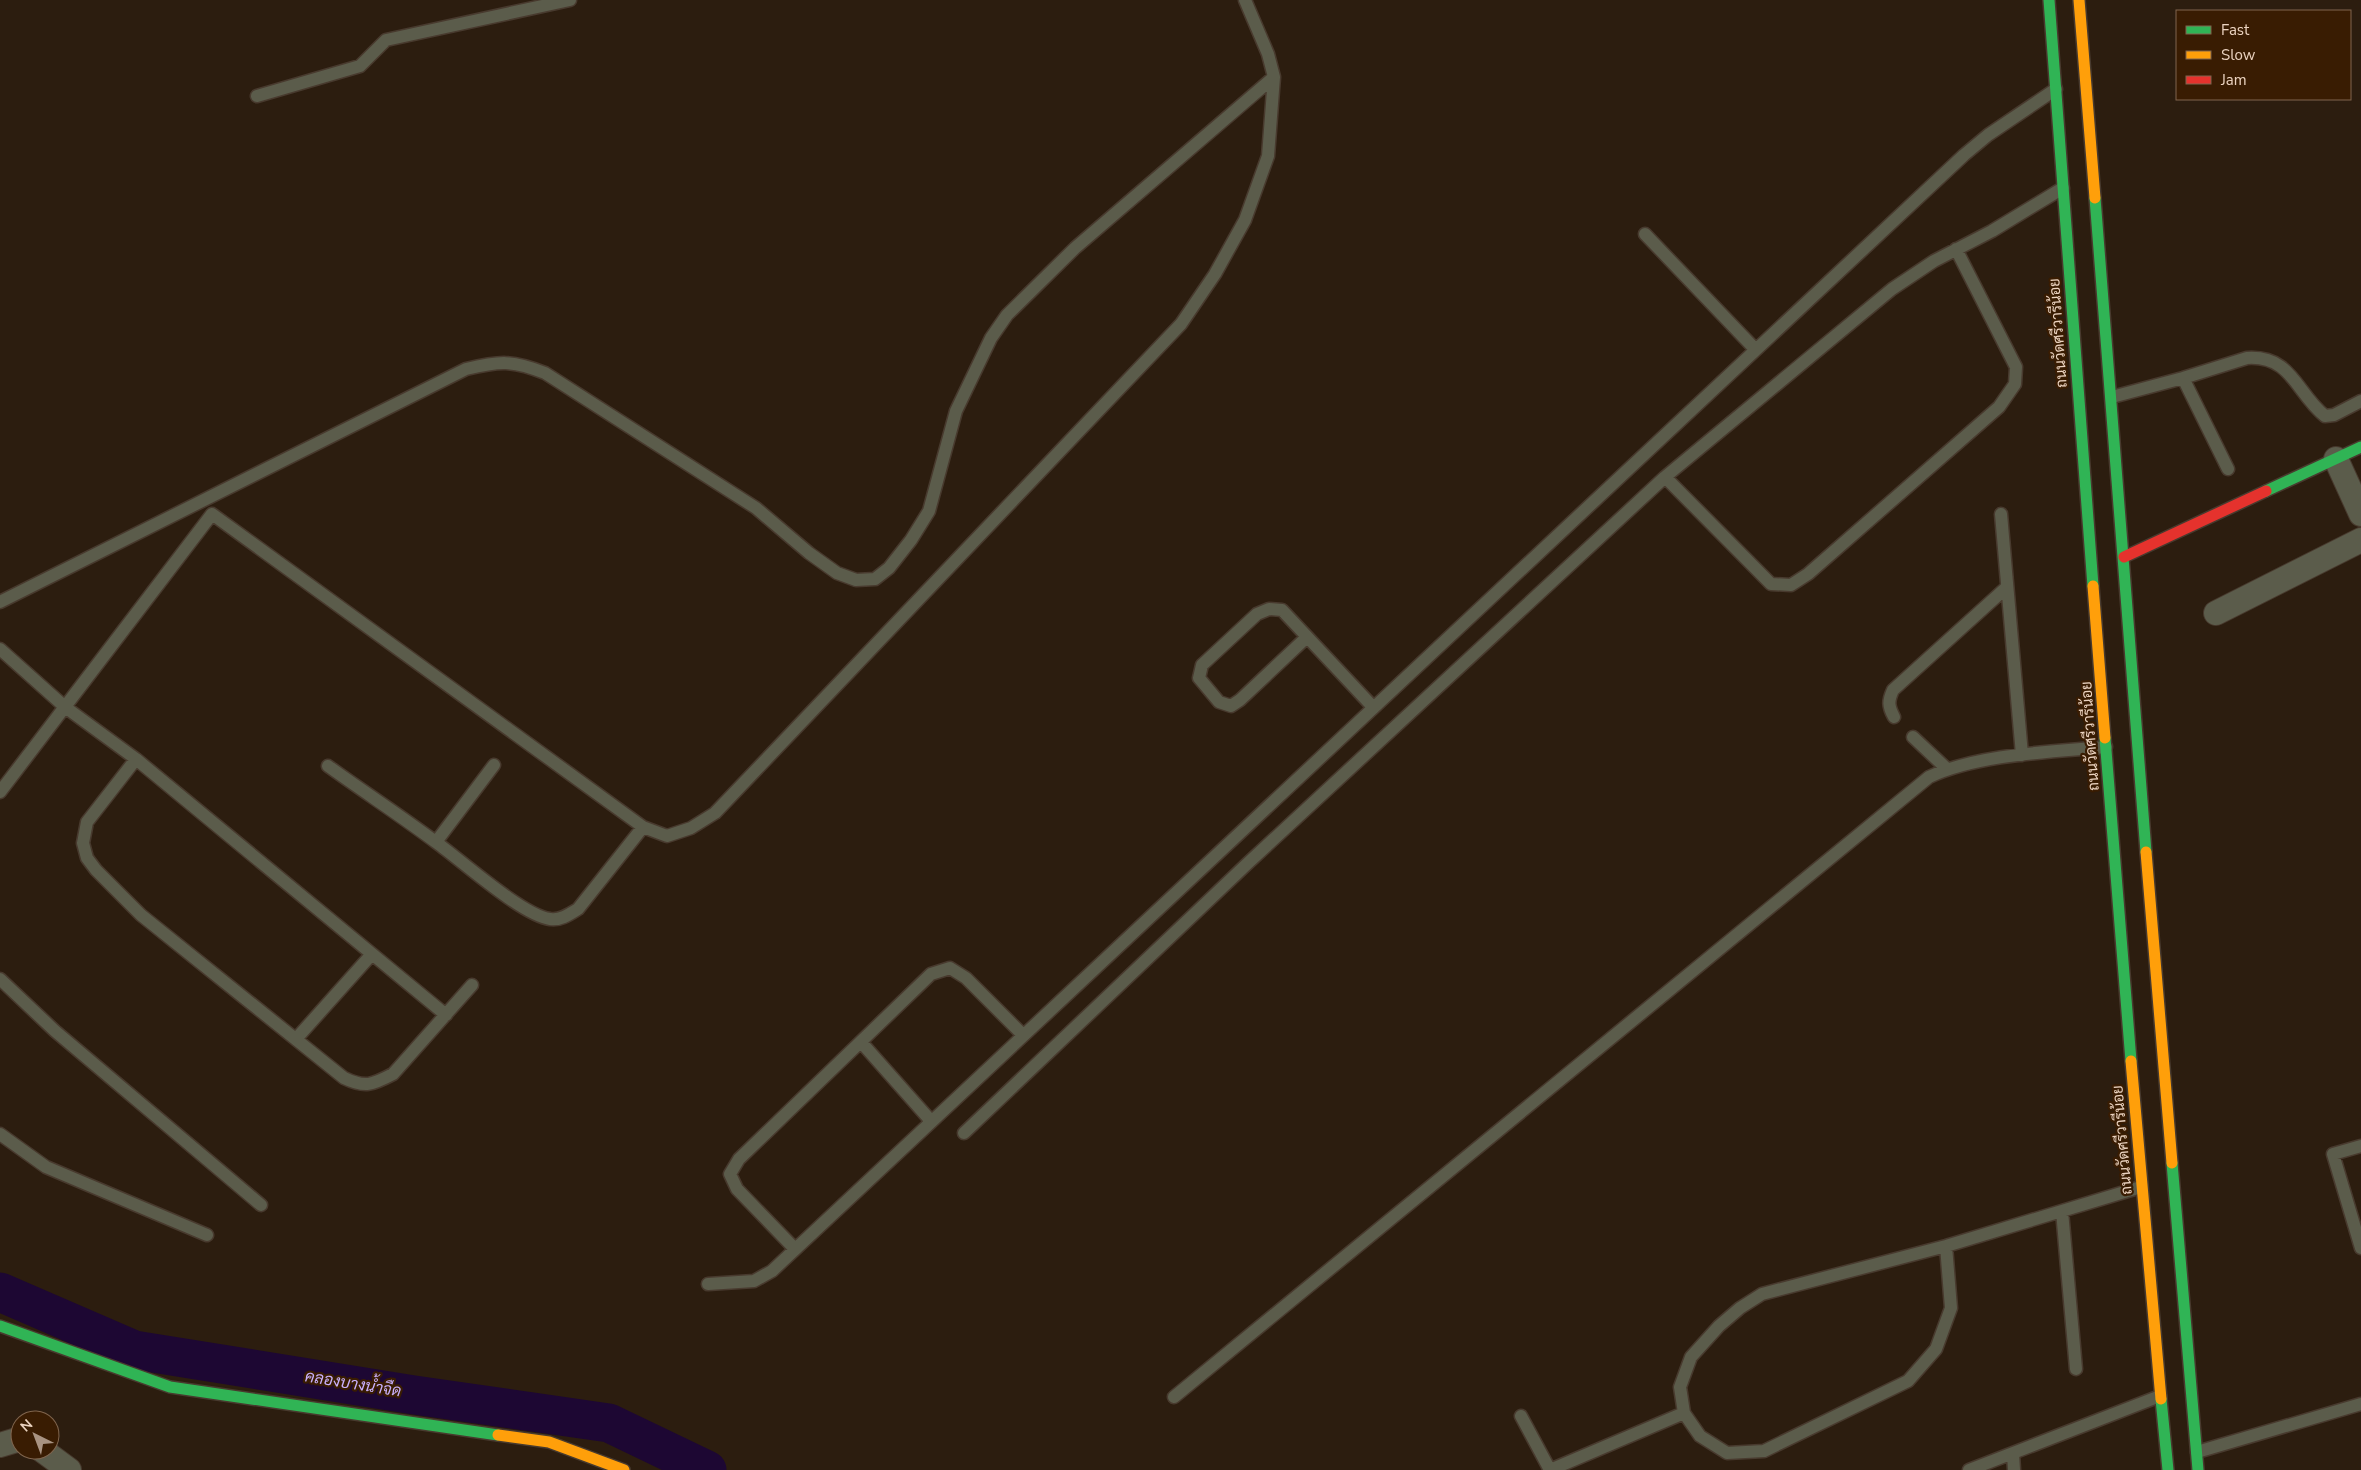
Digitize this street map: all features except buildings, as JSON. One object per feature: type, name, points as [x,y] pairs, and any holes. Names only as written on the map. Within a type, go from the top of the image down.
[{"type":"main road","name":"ถนนวัดศรีวารีน้อย","points":[[2049,0],[2141,1187],[2168,1470]]},
{"type":"main road","points":[[2079,0],[2112,397],[2157,992],[2198,1470]]},
{"type":"main road","points":[[2124,558],[2361,447]]},
{"type":"main road","points":[[0,1326],[170,1387],[549,1442],[624,1470]]},
{"type":"street","points":[[2336,459],[2361,514]]},
{"type":"street","points":[[2216,613],[2361,540]]},
{"type":"street","points":[[56,1460],[69,1470]]},
{"type":"lane","points":[[257,96],[360,66],[386,40],[570,0]]},
{"type":"lane","points":[[207,497],[212,514],[644,827],[667,836],[691,828],[715,813],[1181,324],[1215,274],[1245,220],[1268,156],[1274,77],[1268,54],[1244,0]]},
{"type":"lane","points":[[0,602],[466,369],[494,362],[520,363],[545,373],[756,508],[837,573],[856,580],[875,579],[900,554],[929,511],[956,411],[990,338],[1007,315],[1075,248],[1274,77]]},
{"type":"lane","points":[[708,1284],[754,1281],[772,1271],[1964,155],[1988,135],[2056,89]]},
{"type":"lane","points":[[964,1133],[1248,863],[1665,477],[1892,289],[1934,261],[1992,231],[2063,188]]},
{"type":"lane","points":[[1645,234],[1755,349]]},
{"type":"lane","points":[[1665,477],[1770,584],[1791,585],[1808,574],[1999,407],[2015,384],[2016,367],[1956,250]]},
{"type":"lane","points":[[2112,397],[2247,358],[2258,357],[2273,361],[2286,369],[2317,410],[2325,416],[2334,416],[2361,401]]},
{"type":"lane","points":[[2183,378],[2228,470]]},
{"type":"lane","points":[[0,792],[212,514]]},
{"type":"lane","points":[[2001,514],[2022,755]]},
{"type":"lane","points":[[1894,717],[1888,708],[1888,700],[1893,690],[2007,587]]},
{"type":"lane","points":[[1306,637],[1240,700],[1231,706],[1219,702],[1199,678],[1202,665],[1257,614],[1269,609],[1282,610],[1373,707]]},
{"type":"lane","points":[[0,648],[65,707],[136,759],[446,1015]]},
{"type":"lane","points":[[1913,737],[1947,768]]},
{"type":"lane","points":[[1174,1397],[1912,789],[1929,777],[1947,768],[2022,755],[2106,747]]},
{"type":"lane","points":[[136,759],[87,822],[83,843],[87,858],[96,870],[141,915],[344,1078],[360,1086],[376,1083],[393,1074],[472,985]]},
{"type":"lane","points":[[436,842],[494,765]]},
{"type":"lane","points":[[328,766],[436,842],[509,897],[530,911],[551,919],[566,917],[578,909],[644,827]]},
{"type":"lane","points":[[296,1039],[372,954]]},
{"type":"lane","points":[[795,1249],[737,1189],[730,1174],[739,1158],[932,974],[950,968],[966,978],[1024,1035]]},
{"type":"lane","points":[[0,979],[55,1031],[261,1205]]},
{"type":"lane","points":[[861,1042],[931,1121]]},
{"type":"lane","points":[[0,1134],[46,1167],[207,1235]]},
{"type":"lane","points":[[2361,1146],[2333,1154],[2361,1248]]},
{"type":"lane","points":[[1946,1246],[1951,1308],[1936,1350],[1908,1381],[1764,1451],[1726,1454],[1700,1436],[1684,1413],[1680,1386],[1691,1357],[1719,1326],[1740,1308],[1762,1294],[1946,1246],[2141,1187]]},
{"type":"lane","points":[[2062,1211],[2076,1369]]},
{"type":"lane","points":[[1969,1470],[2160,1396]]},
{"type":"lane","points":[[2196,1452],[2361,1404]]},
{"type":"lane","points":[[1521,1416],[1550,1470],[1684,1413]]},
{"type":"lane","points":[[2013,1454],[2014,1470]]},
{"type":"waterway","name":"คลองบางน้ำจืด","points":[[0,1292],[134,1350],[414,1395],[609,1423],[707,1470]]},
{"type":"traffic: fast","points":[[2049,0],[2093,586]]},
{"type":"traffic: fast","points":[[2095,198],[2146,852]]},
{"type":"traffic: fast","points":[[2266,491],[2361,447]]},
{"type":"traffic: fast","points":[[2105,738],[2131,1061]]},
{"type":"traffic: fast","points":[[2172,1163],[2198,1470]]},
{"type":"traffic: fast","points":[[0,1326],[170,1387],[498,1435]]},
{"type":"traffic: fast","points":[[2161,1399],[2168,1470]]},
{"type":"traffic: slow","points":[[2079,0],[2095,198]]},
{"type":"traffic: slow","points":[[2093,586],[2105,738]]},
{"type":"traffic: slow","points":[[2146,852],[2172,1163]]},
{"type":"traffic: slow","points":[[2131,1061],[2161,1399]]},
{"type":"traffic: slow","points":[[498,1435],[549,1442],[624,1470]]},
{"type":"traffic: jam","points":[[2124,557],[2266,491]]}]
